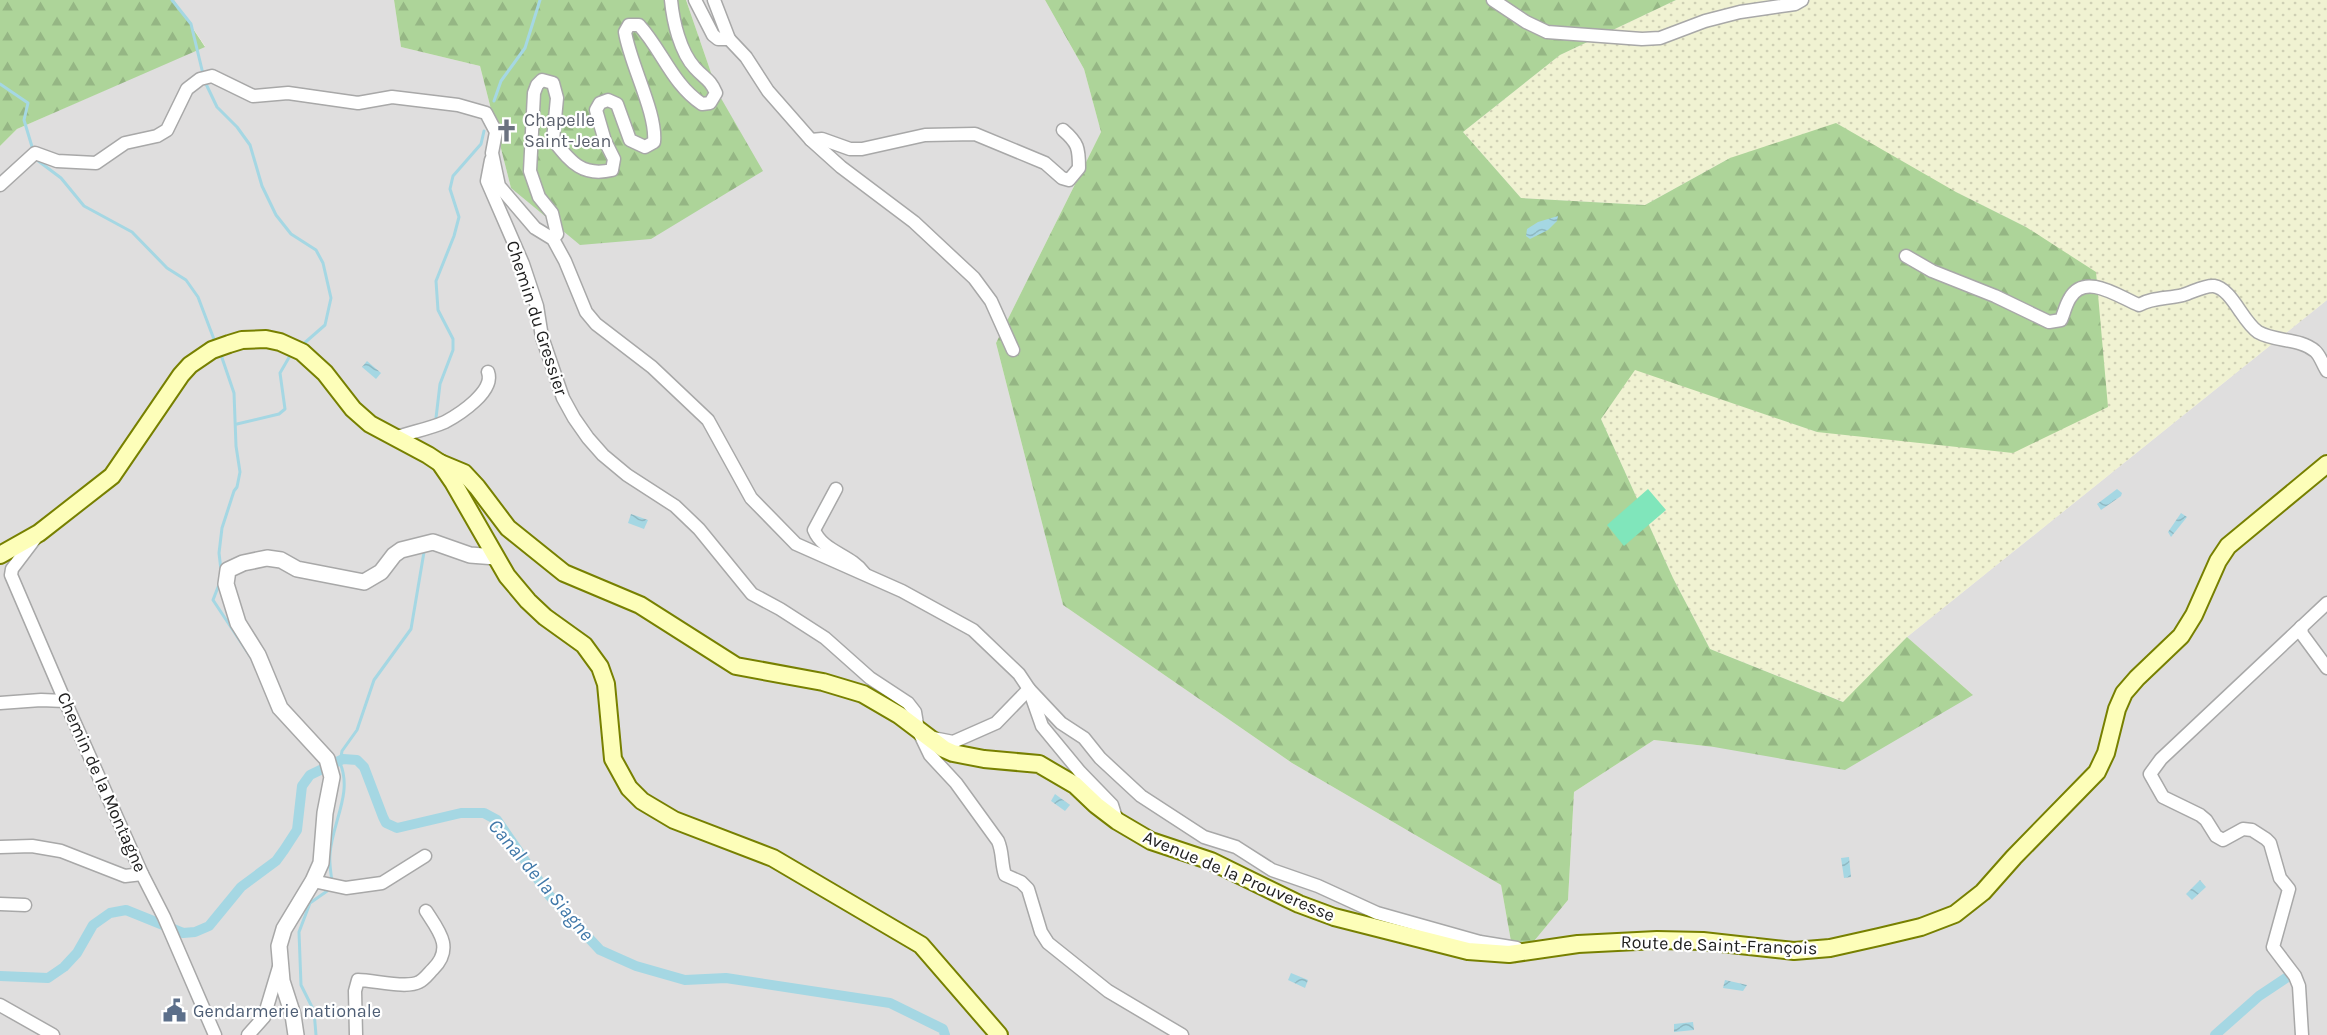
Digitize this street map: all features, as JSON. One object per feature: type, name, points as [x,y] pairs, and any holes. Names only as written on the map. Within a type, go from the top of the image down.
[{"type":"main road","name":"Avenue de la Prouveresse","points":[[0,555],[39,533],[112,476],[190,365],[212,350],[235,342],[254,339],[273,340],[302,352],[325,373],[353,409],[370,424],[428,454],[440,463],[464,473],[508,528],[564,573],[640,605],[736,666],[822,682],[863,694],[953,753],[984,759],[1039,764],[1074,784],[1117,821],[1151,841],[1211,861],[1299,904],[1334,917],[1468,951],[1509,954],[1536,951]]},
{"type":"main road","points":[[440,463],[507,576],[545,617],[584,645],[600,667],[606,684],[613,759],[629,788],[657,812],[773,858],[921,945],[999,1035]]},
{"type":"main road","name":"Route de Saint-François","points":[[1536,951],[1578,944],[1657,940],[1703,941],[1794,951],[1830,948],[1922,927],[1954,914],[1983,892],[2097,772],[2106,753],[2117,709],[2124,693],[2181,636],[2194,615],[2218,561],[2228,546],[2325,466]]},
{"type":"street","points":[[552,239],[557,234],[552,213],[539,197],[530,171],[534,93],[537,85],[542,80],[553,83],[557,98],[553,141],[571,162],[596,174],[612,170],[614,159],[605,141],[596,110],[600,103],[608,100],[617,104],[630,140],[645,147],[654,142],[655,134],[627,46],[625,32],[629,25],[639,25],[645,32],[688,95],[702,104],[710,103],[716,93],[711,81],[694,67],[683,50],[671,0]]},
{"type":"street","points":[[695,0],[713,35],[718,39],[729,39]]},
{"type":"street","points":[[714,0],[729,39],[746,57],[768,91],[811,141],[841,167],[914,222],[974,278],[992,301],[1014,350]]},
{"type":"street","points":[[1493,0],[1526,22],[1547,32],[1642,39],[1660,38],[1705,21],[1740,12],[1795,4],[1802,0]]},
{"type":"street","points":[[0,185],[34,153],[57,161],[96,163],[125,143],[157,136],[167,130],[187,89],[200,79],[212,76],[253,96],[288,93],[358,103],[392,97],[458,105],[486,113],[496,132],[492,153],[499,186],[535,228],[552,239],[565,261],[583,305],[596,324],[652,367],[708,420],[751,498],[796,544],[912,596],[973,630],[1019,674],[1061,723],[1084,738],[1100,758],[1141,796],[1204,837],[1236,847],[1272,870],[1318,886],[1377,913],[1480,942],[1536,951]]},
{"type":"street","points":[[811,141],[822,139],[850,149],[862,149],[925,135],[975,134],[1045,163],[1062,178],[1069,180],[1079,168],[1079,149],[1073,139],[1063,130]]},
{"type":"street","name":"Chemin du Gressier","points":[[492,153],[487,181],[523,264],[537,306],[542,337],[563,398],[583,431],[603,455],[627,475],[675,506],[699,529],[752,594],[825,638],[870,678],[908,703],[915,712],[930,755],[956,783],[999,841],[1001,864],[1005,875],[1021,882],[1029,889],[1041,932],[1048,943],[1108,991],[1182,1035]]},
{"type":"street","points":[[1906,256],[1932,271],[1995,296],[2049,322],[2061,320],[2071,296],[2080,288],[2092,285],[2139,304],[2149,299],[2181,295],[2212,286],[2224,290],[2257,331],[2315,351],[2327,371]]},
{"type":"street","points":[[394,438],[444,422],[468,407],[487,388],[490,377],[488,372]]},
{"type":"street","points":[[836,489],[814,530],[822,544],[856,562],[866,576]]},
{"type":"street","name":"Chemin de la Montagne","points":[[39,533],[12,569],[11,575],[215,1035]]},
{"type":"street","points":[[296,1035],[293,1015],[282,981],[279,946],[284,929],[321,863],[325,813],[332,777],[327,759],[280,708],[258,655],[238,623],[226,584],[228,570],[243,563],[267,558],[281,560],[297,569],[364,582],[381,572],[394,555],[401,550],[433,542],[450,550],[470,555],[496,557]]},
{"type":"street","points":[[2302,1035],[2299,986],[2295,976],[2273,947],[2289,889],[2280,878],[2270,843],[2252,830],[2243,829],[2223,840],[2216,836],[2200,815],[2163,797],[2150,774],[2161,759],[2327,603]]},
{"type":"street","points":[[2301,627],[2302,634],[2327,668]]},
{"type":"street","points":[[923,734],[953,742],[986,728],[996,723],[1029,688]]},
{"type":"street","points":[[1029,688],[1042,726],[1080,772],[1112,805],[1117,821]]},
{"type":"street","points":[[0,703],[65,701]]},
{"type":"street","points":[[0,847],[32,846],[61,850],[125,876],[142,874]]},
{"type":"street","points":[[313,880],[346,888],[382,883],[425,856]]},
{"type":"street","points":[[0,904],[25,905]]},
{"type":"street","points":[[356,1035],[355,991],[358,980],[402,985],[419,982],[440,962],[444,947],[440,933],[426,911]]},
{"type":"street","points":[[248,1035],[264,1017],[280,965]]},
{"type":"street","points":[[0,1005],[53,1035]]},
{"type":"shaded area","points":[[174,0],[394,0],[401,47],[480,66],[511,188],[718,93],[686,0],[1045,0],[1084,69],[1101,132],[996,343],[1063,605],[1292,763],[1501,885],[1515,964],[1568,900],[1574,792],[1654,740],[1714,747],[1972,694],[1907,637],[2327,300],[2327,1035],[0,1035],[0,146],[17,129],[205,46]]},
{"type":"green space","points":[[0,0],[174,0],[205,47],[17,129],[0,146]]},
{"type":"green space","points":[[394,0],[686,0],[718,93],[763,171],[651,239],[580,245],[511,188],[480,66],[401,47]]},
{"type":"green space","points":[[1045,0],[1676,0],[1560,55],[1463,132],[1521,198],[1645,205],[1730,158],[1836,123],[1956,192],[2026,227],[2096,272],[2108,407],[2013,453],[1817,432],[1635,370],[1601,419],[1673,578],[1710,649],[1843,702],[1907,637],[1973,695],[1845,770],[1714,747],[1654,740],[1574,792],[1568,900],[1515,964],[1501,885],[1292,763],[1063,605],[996,343],[1101,132],[1084,69]]},
{"type":"green space","points":[[1676,0],[2327,0],[2327,300],[1907,637],[1844,702],[1710,649],[1673,578],[1601,419],[1635,369],[1817,432],[2026,227],[1956,192],[1730,158],[1645,205],[1521,198],[1463,132],[1560,55]]},
{"type":"green space","points":[[1648,489],[1666,510],[1624,546],[1607,525]]},
{"type":"water","points":[[1558,216],[1557,221],[1548,230],[1530,239],[1526,236],[1527,229],[1538,222]]},
{"type":"water","points":[[367,361],[381,373],[376,379],[362,367]]},
{"type":"water","points":[[2117,489],[2122,493],[2121,496],[2101,510],[2097,504]]},
{"type":"water","points":[[2181,513],[2187,517],[2171,537],[2168,532]]},
{"type":"water","points":[[631,514],[648,520],[644,529],[628,523]]},
{"type":"water","points":[[1055,794],[1070,805],[1065,811],[1051,801]]},
{"type":"water","points":[[1849,857],[1851,877],[1844,878],[1841,858]]},
{"type":"water","points":[[2200,880],[2206,887],[2192,900],[2186,894]]},
{"type":"water","points":[[1291,973],[1308,980],[1305,988],[1288,980]]},
{"type":"water","points":[[1725,980],[1747,985],[1743,991],[1723,988]]},
{"type":"water","points":[[1693,1022],[1694,1030],[1674,1032],[1674,1024]]},
{"type":"waterway","points":[[172,0],[191,24],[203,74]]},
{"type":"waterway","points":[[494,101],[501,81],[525,48],[540,0]]},
{"type":"waterway","points":[[0,84],[28,103],[24,120],[33,150]]},
{"type":"waterway","points":[[206,84],[217,107],[237,127],[250,145],[262,186],[276,215],[291,234],[316,250],[323,263],[331,298],[325,325],[301,346]]},
{"type":"waterway","points":[[436,418],[440,384],[453,350],[453,339],[438,310],[436,281],[459,217],[450,189],[453,176],[481,144],[484,131]]},
{"type":"waterway","points":[[37,160],[61,178],[84,206],[132,232],[167,268],[186,280],[198,297],[215,342]]},
{"type":"waterway","points":[[220,352],[234,393],[236,446],[240,472],[222,528],[219,553],[221,570]]},
{"type":"waterway","points":[[237,424],[279,414],[285,409],[280,373],[291,354]]},
{"type":"waterway","points":[[340,763],[342,751],[357,730],[374,680],[411,629],[424,552]]},
{"type":"waterway","points":[[220,582],[213,600],[252,659]]},
{"type":"waterway","points":[[332,759],[340,763],[344,786],[330,854],[332,882]]},
{"type":"waterway","name":"Canal de la Siagne","points":[[0,976],[48,978],[64,967],[77,953],[93,925],[110,913],[126,910],[183,933],[195,932],[209,926],[241,887],[276,861],[284,850],[297,830],[302,786],[310,775],[343,759],[357,760],[364,767],[386,823],[397,828],[461,813],[484,813],[497,820],[548,894],[600,950],[636,966],[685,980],[726,978],[890,1003],[943,1029],[945,1035]]},
{"type":"waterway","points":[[316,1035],[314,1011],[301,985],[299,932],[310,903],[330,889]]},
{"type":"waterway","name":"Canal de la Siagne","points":[[2215,1035],[2259,996],[2289,976]]},
{"type":"place","name":"Chapelle Saint-Jean","points":[[506,130]]},
{"type":"place","name":"Gendarmerie nationale","points":[[175,1011]]}]
